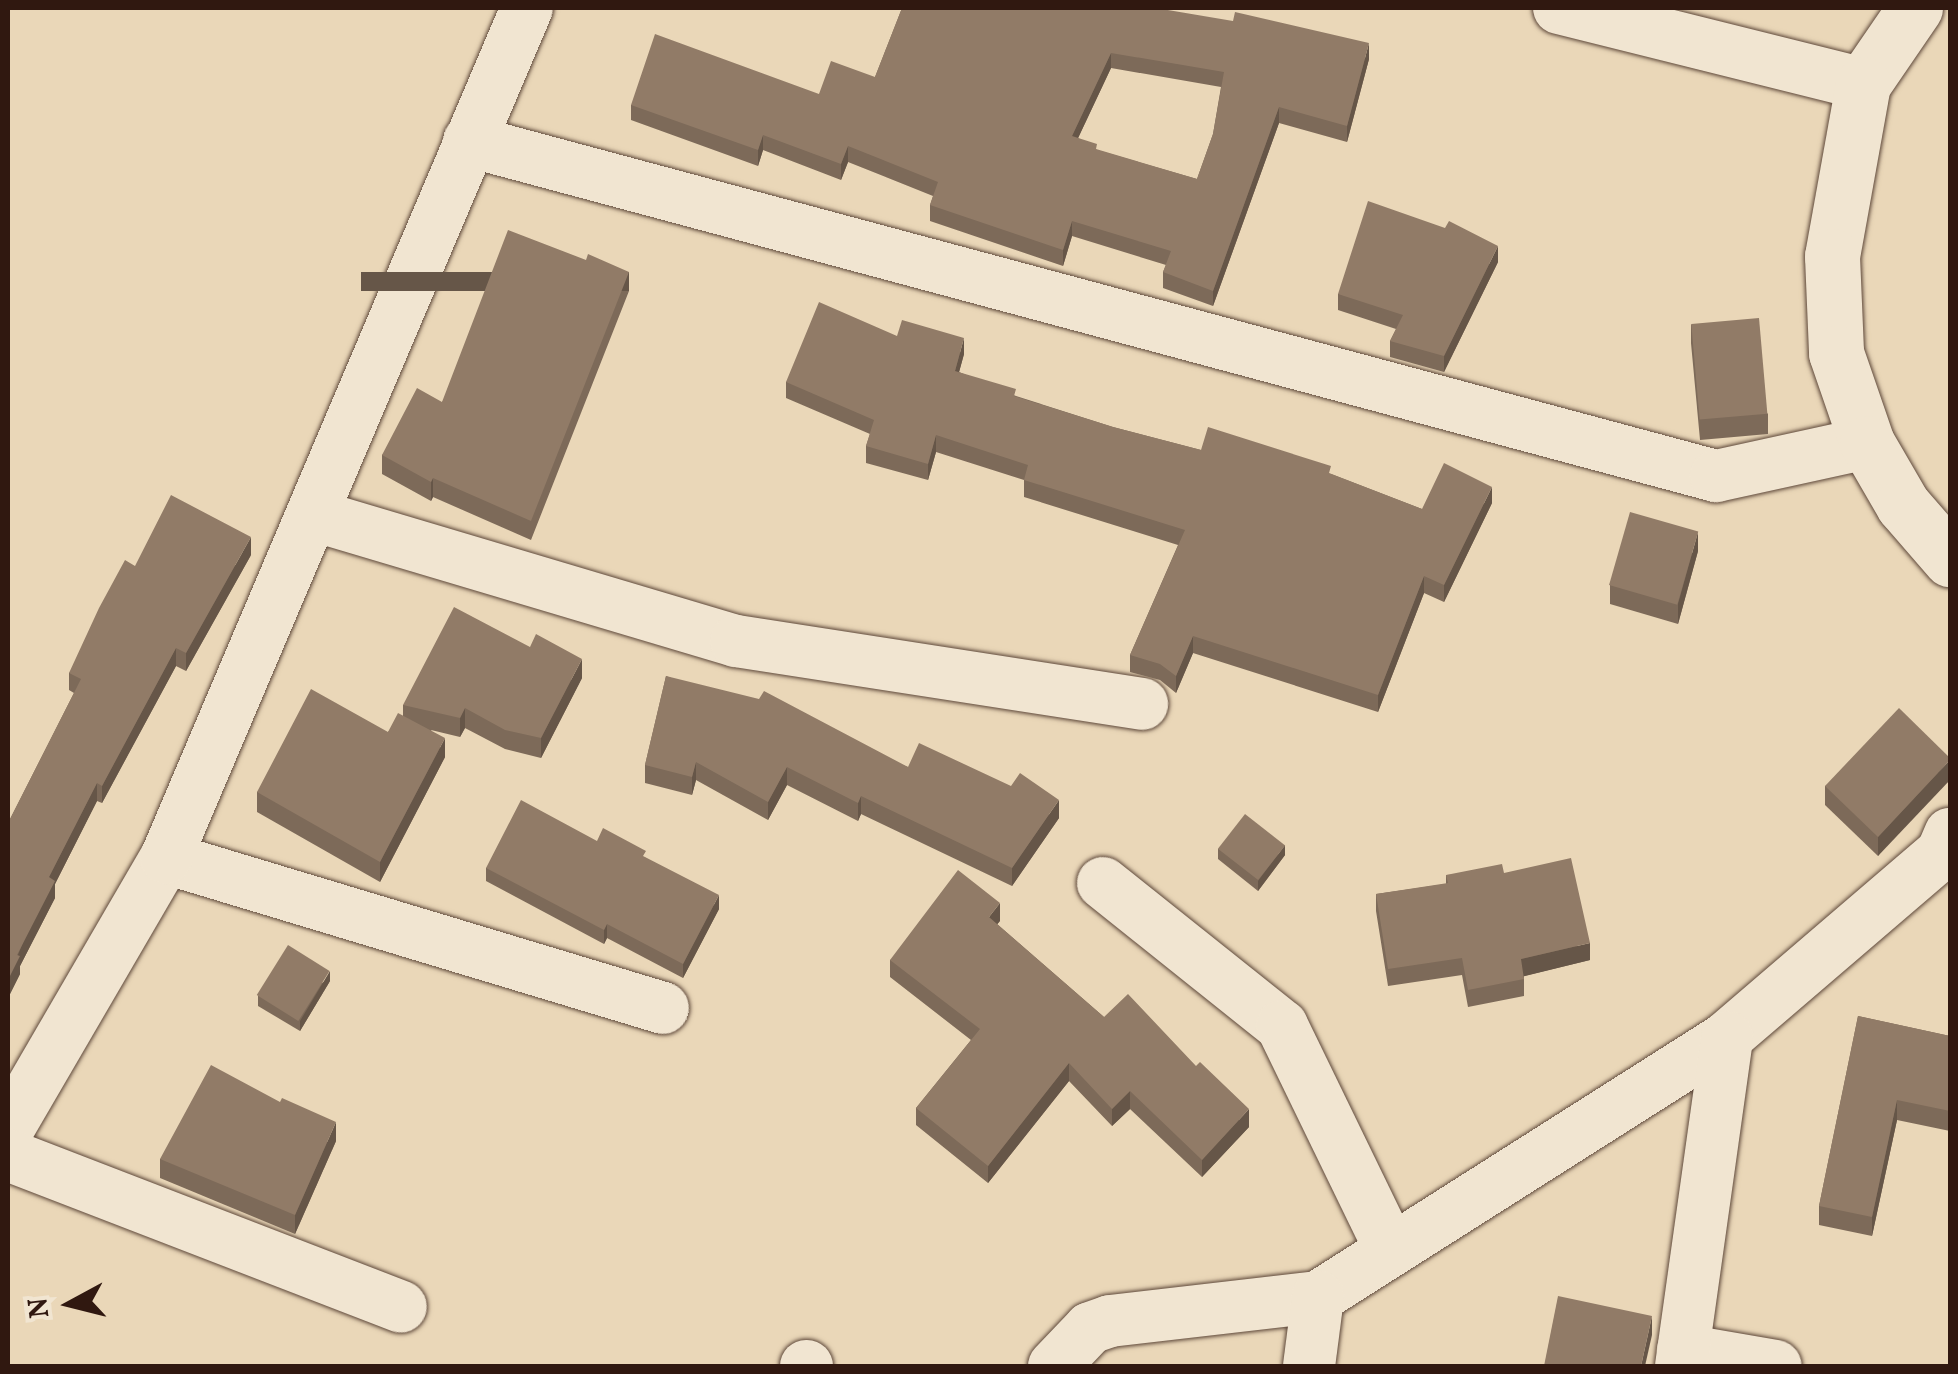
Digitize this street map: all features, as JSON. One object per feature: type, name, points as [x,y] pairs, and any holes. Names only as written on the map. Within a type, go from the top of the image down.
[{"type":"street","points":[[8,1129],[166,858],[526,8]]},
{"type":"street","points":[[1559,8],[1863,84]]},
{"type":"street","points":[[1915,8],[1863,84],[1832,256],[1836,352],[1867,444],[1903,505],[1950,558]]},
{"type":"street","points":[[468,141],[1716,476],[1867,444]]},
{"type":"street","points":[[313,515],[736,642],[1142,704]]},
{"type":"street","points":[[1054,1366],[1090,1328],[1110,1321],[1318,1296],[1726,1038],[1942,853],[1950,834]]},
{"type":"street","points":[[166,858],[663,1008]]},
{"type":"street","points":[[1103,883],[1282,1026],[1390,1248]]},
{"type":"street","points":[[1726,1038],[1682,1358],[1776,1366]]},
{"type":"street","points":[[8,1155],[401,1307]]},
{"type":"street","points":[[1309,1366],[1318,1296]]},
{"type":"building","points":[[902,8],[1156,8],[1233,21],[1235,12],[1369,43],[1347,126],[1279,107],[1213,291],[1163,272],[1171,251],[1072,221],[1063,250],[930,205],[938,182],[848,146],[841,164],[763,135],[758,150],[631,105],[655,34],[819,94],[831,61],[875,77]],"holes":[[[1111,53],[1224,72],[1213,134],[1197,179],[1096,149],[1097,144],[1072,136]]]},
{"type":"building","points":[[1368,201],[1445,228],[1449,221],[1498,246],[1444,356],[1390,341],[1403,315],[1338,294]]},
{"type":"building","points":[[508,230],[586,260],[588,254],[629,272],[531,521],[433,478],[431,482],[382,455],[417,388],[442,402]]},
{"type":"building","points":[[819,302],[897,336],[902,320],[964,338],[955,371],[1016,389],[1014,396],[1113,427],[1201,450],[1208,427],[1331,466],[1329,473],[1422,509],[1444,463],[1492,487],[1444,585],[1424,576],[1378,695],[1193,636],[1176,676],[1160,664],[1130,655],[1185,530],[1024,480],[1028,465],[936,435],[928,464],[866,446],[874,420],[786,382]]},
{"type":"building","points":[[1759,318],[1767,414],[1700,420],[1691,324]]},
{"type":"building","points":[[171,495],[251,537],[186,653],[176,648],[102,786],[97,783],[49,877],[55,881],[8,980],[8,823],[81,679],[69,673],[99,608],[125,560],[135,566]]},
{"type":"building","points":[[1630,512],[1698,532],[1677,605],[1609,585]]},
{"type":"building","points":[[454,607],[530,647],[536,634],[582,659],[541,738],[505,730],[465,708],[460,718],[403,705]]},
{"type":"building","points":[[666,676],[759,699],[764,691],[908,767],[919,743],[1011,786],[1020,773],[1059,800],[1012,868],[861,796],[858,803],[787,767],[768,802],[696,762],[692,777],[645,765]]},
{"type":"building","points":[[311,689],[388,732],[398,713],[445,738],[380,862],[257,792]]},
{"type":"building","points":[[1899,708],[1950,760],[1878,837],[1825,786]]},
{"type":"building","points":[[521,800],[597,841],[603,828],[646,851],[643,856],[719,895],[683,964],[607,924],[604,930],[486,868]]},
{"type":"building","points":[[1245,814],[1285,845],[1258,880],[1218,849]]},
{"type":"building","points":[[1571,858],[1590,943],[1521,959],[1524,979],[1468,990],[1462,958],[1388,969],[1376,894],[1448,883],[1446,875],[1502,864],[1504,873]]},
{"type":"building","points":[[958,870],[1000,903],[989,917],[1104,1017],[1128,994],[1196,1066],[1200,1062],[1249,1109],[1202,1160],[1130,1091],[1112,1109],[1069,1063],[988,1166],[916,1108],[980,1029],[890,960]]},
{"type":"building","points":[[288,945],[330,971],[298,1021],[257,995]]},
{"type":"building","points":[[1858,1016],[1950,1036],[1950,1111],[1897,1100],[1872,1217],[1819,1206]]},
{"type":"building","points":[[211,1065],[280,1102],[282,1098],[336,1122],[295,1215],[160,1159]]},
{"type":"building","points":[[1558,1296],[1652,1316],[1641,1366],[1544,1366]]}]
